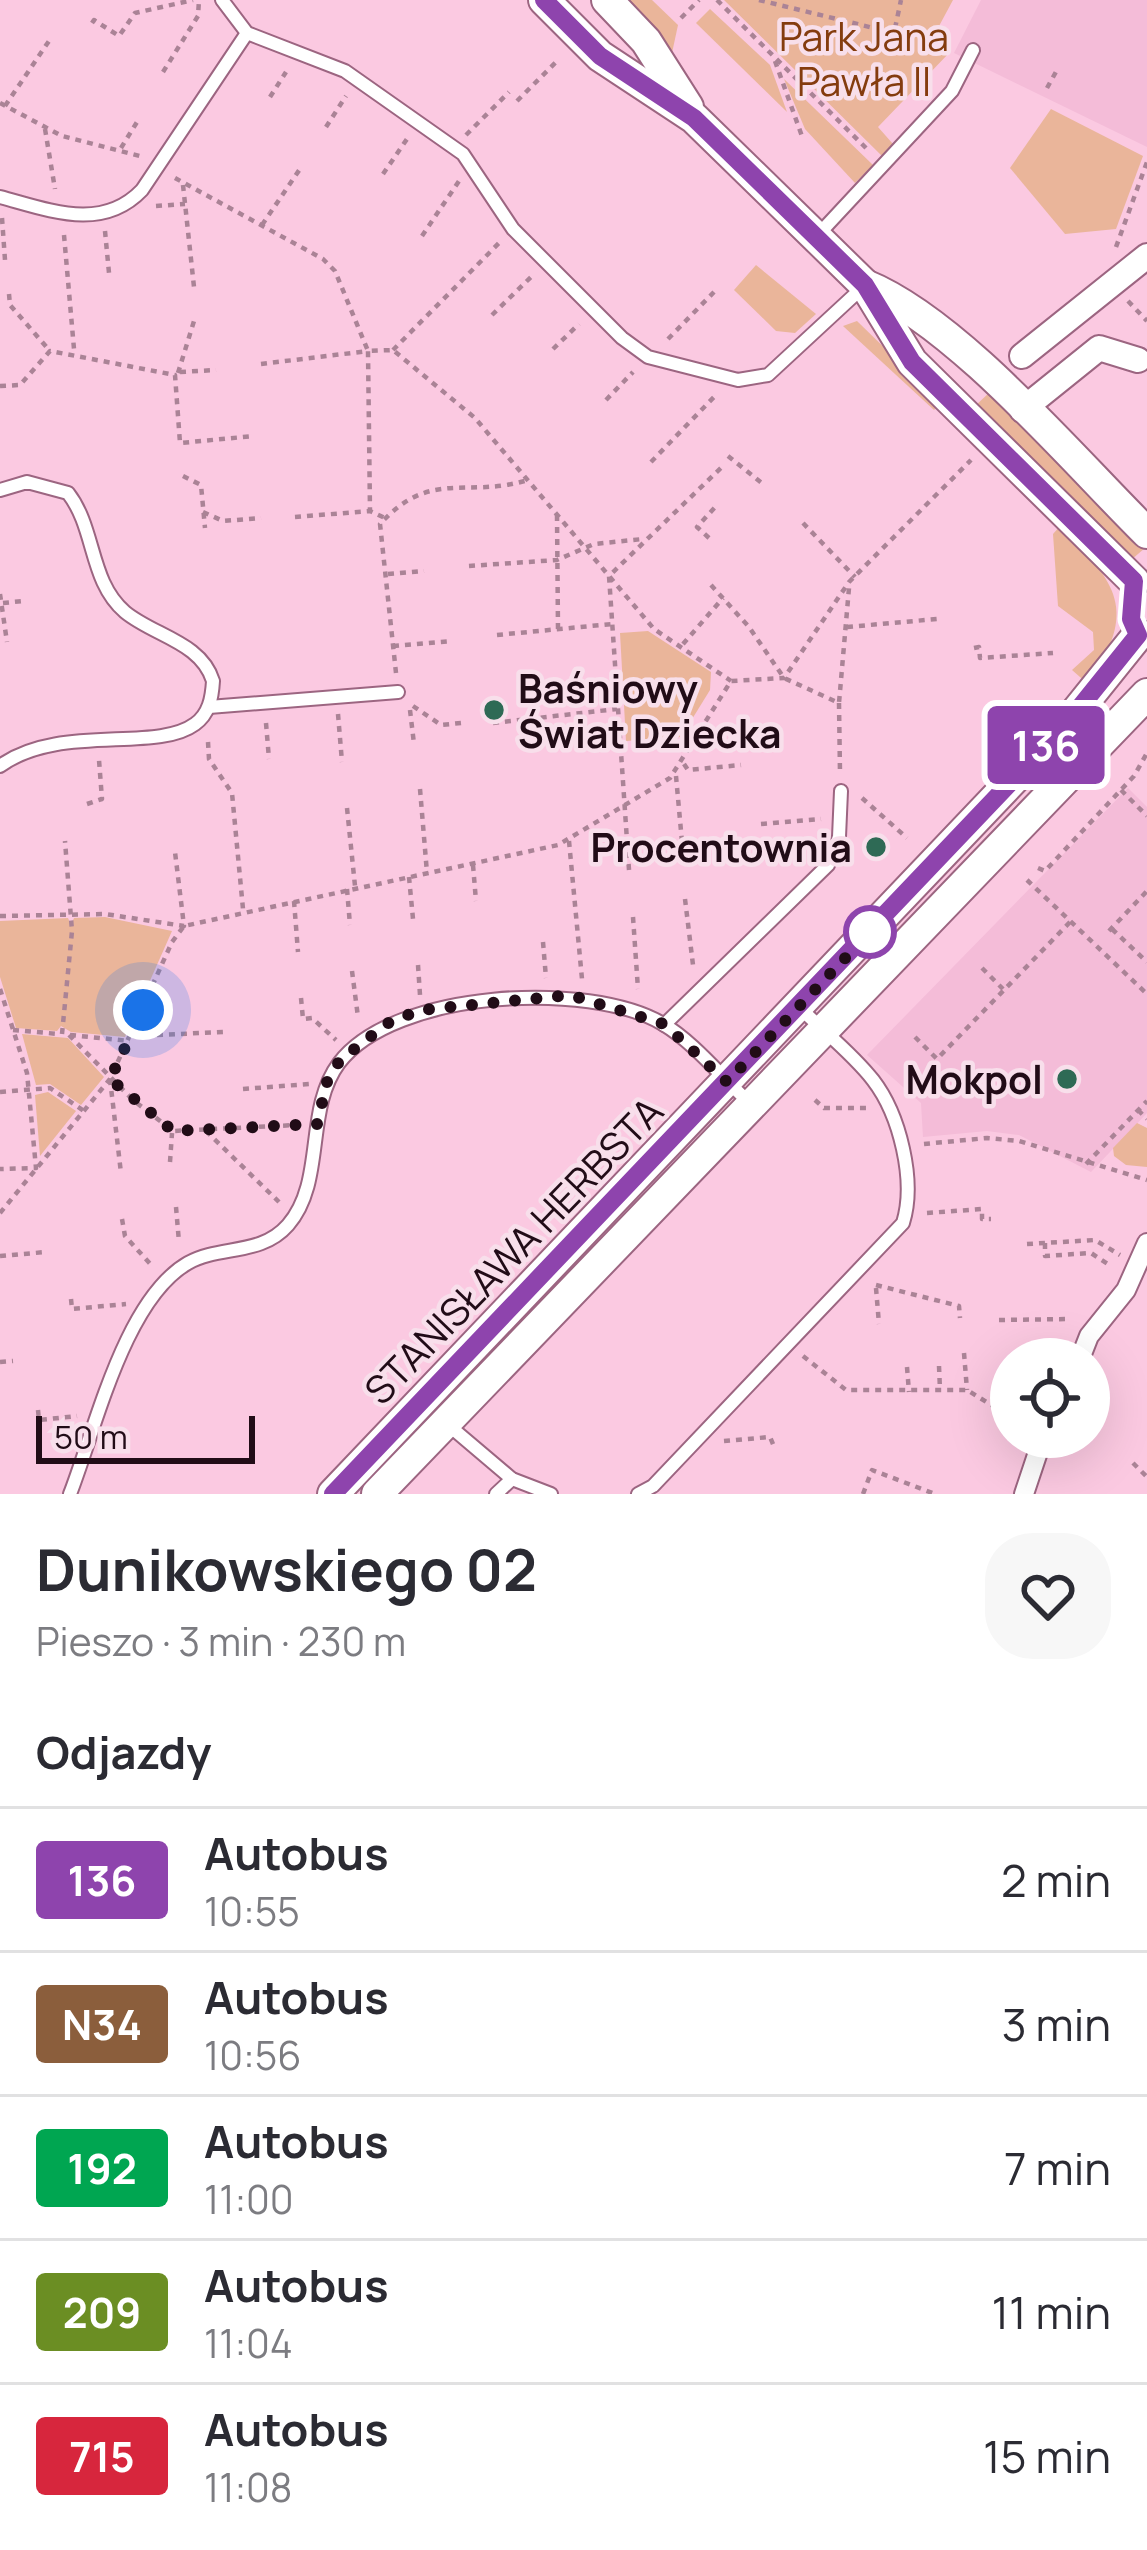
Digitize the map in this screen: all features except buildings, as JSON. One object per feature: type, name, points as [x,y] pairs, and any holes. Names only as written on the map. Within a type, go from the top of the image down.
[{"type":"street","points":[[544,0],[600,56],[694,118],[865,285],[900,348],[1141,574],[1131,619],[1143,640]]},
{"type":"street","points":[[607,0],[646,41],[694,118]]},
{"type":"street","points":[[1022,356],[1147,256]]},
{"type":"street","points":[[865,285],[889,295],[942,332],[1147,533]]},
{"type":"street","points":[[1022,410],[1099,348],[1138,360]]},
{"type":"street","name":"STANISŁAWA HERBSTA","points":[[377,1494],[434,1412],[727,1082],[1143,640]]},
{"type":"street","name":"STANISŁAWA HERBSTA","points":[[333,1494],[434,1412],[753,1106],[1147,694]]},
{"type":"street","points":[[1087,1338],[1134,1271],[1147,1243]]},
{"type":"street","points":[[1024,1494],[1035,1458]]},
{"type":"lane","points":[[222,0],[248,33],[300,50],[357,79],[471,162],[513,229],[648,356],[738,380],[768,375],[865,285]]},
{"type":"lane","points":[[1,197],[60,214],[103,214],[131,202],[248,33]]},
{"type":"lane","points":[[816,237],[952,92],[973,50]]},
{"type":"lane","points":[[0,490],[27,482],[68,493],[90,529],[106,591],[124,611],[202,660],[213,681],[209,706],[189,728],[54,742],[24,751],[0,766]]},
{"type":"lane","points":[[209,706],[398,692]]},
{"type":"lane","points":[[664,1024],[828,865],[836,853],[842,818],[841,785]]},
{"type":"lane","points":[[70,1494],[143,1307],[160,1283],[186,1264],[277,1237],[304,1202],[327,1082],[362,1040],[391,1021],[422,1010],[584,997],[664,1024],[753,1106]]},
{"type":"lane","points":[[638,1494],[653,1486],[868,1264],[899,1229],[907,1210],[901,1147],[873,1080],[799,1007]]},
{"type":"lane","points":[[434,1412],[512,1479],[551,1494]]},
{"type":"lane","points":[[496,1494],[512,1479]]},
{"type":"path","points":[[92,23],[118,36],[135,13],[191,0],[199,16],[163,72]]},
{"type":"path","points":[[681,18],[699,0]]},
{"type":"path","points":[[717,0],[884,165]]},
{"type":"path","points":[[758,0],[894,33],[901,0]]},
{"type":"path","points":[[51,38],[3,104],[45,129],[120,149],[158,166],[308,247],[335,271],[368,351],[370,511]]},
{"type":"path","points":[[270,97],[300,50]]},
{"type":"path","points":[[773,56],[803,139]]},
{"type":"path","points":[[517,101],[556,61]]},
{"type":"path","points":[[1048,88],[1057,70]]},
{"type":"path","points":[[326,127],[357,79]]},
{"type":"path","points":[[479,122],[508,92]]},
{"type":"path","points":[[120,149],[137,122]]},
{"type":"path","points":[[383,174],[418,122]]},
{"type":"path","points":[[45,129],[60,214],[74,352]]},
{"type":"path","points":[[422,236],[471,162]]},
{"type":"path","points":[[1112,284],[1105,278],[1147,162]]},
{"type":"path","points":[[262,225],[302,166]]},
{"type":"path","points":[[182,183],[194,287]]},
{"type":"path","points":[[1,197],[5,260]]},
{"type":"path","points":[[103,214],[109,273]]},
{"type":"path","points":[[393,350],[505,236]]},
{"type":"path","points":[[493,315],[547,262]]},
{"type":"path","points":[[672,335],[714,292]]},
{"type":"path","points":[[9,294],[10,305],[50,351],[177,374],[216,370]]},
{"type":"path","points":[[553,349],[594,309]]},
{"type":"path","points":[[194,321],[177,374],[180,443],[254,436]]},
{"type":"path","points":[[261,364],[393,350],[460,403],[654,629],[731,681],[784,679],[839,703]]},
{"type":"path","points":[[0,386],[20,385],[50,351]]},
{"type":"path","points":[[605,400],[648,356]]},
{"type":"path","points":[[651,462],[717,394],[721,377]]},
{"type":"path","points":[[784,679],[852,580],[973,458]]},
{"type":"path","points":[[629,870],[609,576],[727,460],[763,484]]},
{"type":"path","points":[[183,476],[200,485],[205,528]]},
{"type":"path","points":[[398,692],[380,524],[402,499],[435,487],[528,480]]},
{"type":"path","points":[[709,538],[697,527],[717,506]]},
{"type":"path","points":[[296,517],[370,511],[385,518]]},
{"type":"path","points":[[203,512],[223,521],[261,518]]},
{"type":"path","points":[[557,515],[557,629]]},
{"type":"path","points":[[803,523],[852,580],[839,703],[841,785],[907,838]]},
{"type":"path","points":[[469,566],[557,560],[648,537]]},
{"type":"path","points":[[386,574],[424,571]]},
{"type":"path","points":[[711,585],[784,679]]},
{"type":"path","points":[[0,594],[7,642]]},
{"type":"path","points":[[681,646],[723,598]]},
{"type":"path","points":[[3,603],[22,602]]},
{"type":"path","points":[[846,627],[937,619]]},
{"type":"path","points":[[497,635],[612,624]]},
{"type":"path","points":[[393,646],[452,640]]},
{"type":"path","points":[[974,648],[979,647],[980,658],[1052,653]]},
{"type":"path","points":[[0,916],[105,914],[184,926],[569,838],[675,772],[731,681]]},
{"type":"path","points":[[337,696],[342,762]]},
{"type":"path","points":[[265,702],[269,759]]},
{"type":"path","points":[[414,744],[409,703],[442,724],[460,723]]},
{"type":"path","points":[[493,723],[616,709]]},
{"type":"path","points":[[1043,877],[1037,869],[1045,871],[1120,790],[1147,753]]},
{"type":"path","points":[[87,804],[101,799],[99,760]]},
{"type":"path","points":[[683,763],[688,770],[741,765]]},
{"type":"path","points":[[217,770],[232,793],[243,911]]},
{"type":"path","points":[[675,772],[683,854]]},
{"type":"path","points":[[420,790],[427,873]]},
{"type":"path","points":[[1120,790],[1147,816]]},
{"type":"path","points":[[347,808],[350,925]]},
{"type":"path","points":[[761,824],[842,818]]},
{"type":"path","points":[[569,838],[581,968]]},
{"type":"path","points":[[65,842],[71,915],[65,1035],[173,1131],[317,1124]]},
{"type":"path","points":[[0,1213],[110,1079],[131,1039],[172,942],[184,926],[175,852]]},
{"type":"path","points":[[472,863],[476,902]]},
{"type":"path","points":[[409,877],[412,920]]},
{"type":"path","points":[[1027,880],[1098,942],[1147,994]]},
{"type":"path","points":[[1147,891],[1110,930],[1147,962]]},
{"type":"path","points":[[686,899],[696,994]]},
{"type":"path","points":[[295,901],[298,952]]},
{"type":"path","points":[[633,916],[639,985],[634,1012]]},
{"type":"path","points":[[915,1037],[938,1059],[1071,921]]},
{"type":"path","points":[[543,942],[548,998]]},
{"type":"path","points":[[1139,954],[1147,946]]},
{"type":"path","points":[[418,965],[422,1010]]},
{"type":"path","points":[[982,968],[1004,990]]},
{"type":"path","points":[[352,971],[358,1019]]},
{"type":"path","points":[[0,989],[30,1090],[36,1168]]},
{"type":"path","points":[[301,998],[302,1019],[312,1018],[335,1039]]},
{"type":"path","points":[[13,1030],[131,1039],[224,1032]]},
{"type":"path","points":[[110,1079],[121,1174]]},
{"type":"path","points":[[243,1089],[327,1082]]},
{"type":"path","points":[[0,1092],[50,1088],[84,1112]]},
{"type":"path","points":[[814,1100],[824,1108],[887,1108]]},
{"type":"path","points":[[1086,1164],[1147,1101]]},
{"type":"path","points":[[1138,1110],[1147,1119]]},
{"type":"path","points":[[170,1162],[173,1131]]},
{"type":"path","points":[[206,1131],[294,1217]]},
{"type":"path","points":[[901,1147],[987,1138],[1147,1180]]},
{"type":"path","points":[[0,1169],[36,1168]]},
{"type":"path","points":[[176,1207],[186,1264]]},
{"type":"path","points":[[907,1210],[982,1209],[982,1219],[991,1219]]},
{"type":"path","points":[[122,1219],[124,1237],[150,1263]]},
{"type":"path","points":[[1027,1244],[1095,1240],[1134,1271]]},
{"type":"path","points":[[1045,1243],[1046,1256],[1091,1253],[1134,1271]]},
{"type":"path","points":[[0,1256],[46,1252]]},
{"type":"path","points":[[868,1264],[876,1285],[879,1324]]},
{"type":"path","points":[[876,1285],[958,1306],[960,1318]]},
{"type":"path","points":[[71,1298],[72,1309],[143,1307]]},
{"type":"path","points":[[999,1320],[1043,1317]]},
{"type":"path","points":[[964,1353],[967,1390]]},
{"type":"path","points":[[0,1362],[13,1361]]},
{"type":"path","points":[[816,1366],[846,1390],[967,1390],[990,1404]]},
{"type":"path","points":[[939,1366],[940,1390]]},
{"type":"path","points":[[907,1367],[909,1392]]},
{"type":"path","points":[[38,1410],[39,1420],[100,1415]]},
{"type":"path","points":[[696,1439],[770,1437],[776,1449]]},
{"type":"path","points":[[1133,1463],[1147,1477]]},
{"type":"path","points":[[862,1494],[872,1470],[935,1494]]},
{"type":"shaded area","points":[[981,0],[1147,0],[1147,147],[954,53]]},
{"type":"shaded area","points":[[1128,788],[1147,807],[1147,1113],[1091,1172],[1019,1135],[987,1131],[923,1137],[921,1103],[867,1055]]},
{"type":"green space","points":[[652,0],[678,25],[672,53],[622,4]]},
{"type":"green space","name":"Park Jana Pawła II","points":[[724,0],[953,0],[931,41],[950,52],[878,127],[893,144],[882,156]]},
{"type":"green space","points":[[710,9],[770,65],[787,112],[696,23]]},
{"type":"green space","points":[[784,79],[873,165],[855,183],[805,129]]},
{"type":"green space","points":[[1051,109],[1143,156],[1116,229],[1065,234],[1010,168]]},
{"type":"green space","points":[[756,265],[816,314],[795,333],[776,331],[734,290]]},
{"type":"green space","points":[[857,321],[941,403],[934,410],[843,326]]},
{"type":"green space","points":[[991,391],[1145,548],[1131,560],[974,407]]},
{"type":"green space","points":[[1061,525],[1096,565],[1115,599],[1113,636],[1088,684],[1072,670],[1094,650],[1093,632],[1058,606],[1053,534]]},
{"type":"green space","points":[[648,631],[711,672],[710,690],[681,737],[626,741],[620,633]]},
{"type":"green space","points":[[105,917],[172,931],[125,1037],[71,1032],[61,1026],[57,1031],[16,1028],[0,977],[0,921],[68,918],[71,925],[74,918]]},
{"type":"green space","points":[[22,1034],[68,1038],[104,1077],[81,1105],[50,1084],[36,1085]]},
{"type":"green space","points":[[48,1092],[76,1111],[40,1156],[35,1095]]},
{"type":"green space","points":[[1137,1123],[1147,1128],[1147,1167],[1126,1165],[1114,1156],[1113,1148]]},
{"type":"bus line","name":"136","points":[[333,1494],[1068,722],[1138,635],[1131,619],[1134,581],[912,362],[891,335],[865,285],[694,118],[600,56],[544,0]]},
{"type":"place","name":"Baśniowy Świat Dziecka","points":[[494,710]]},
{"type":"place","name":"Procentownia","points":[[876,847]]},
{"type":"place","name":"Mokpol","points":[[1067,1079]]},
{"type":"route","points":[[143,1010],[110,1079],[173,1131],[184,1133],[317,1124],[327,1082],[340,1060],[391,1021],[422,1010],[570,995],[664,1024],[727,1082],[870,932]]}]
